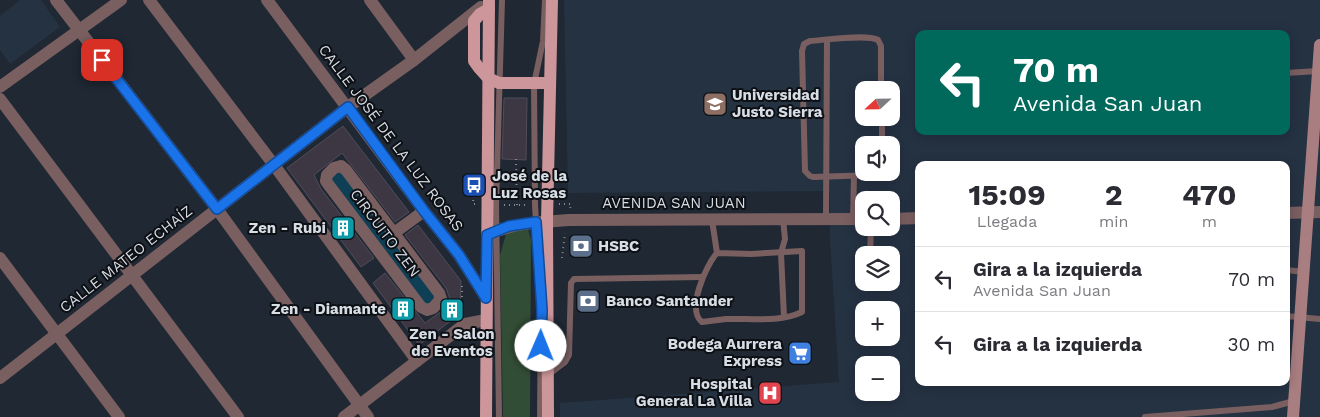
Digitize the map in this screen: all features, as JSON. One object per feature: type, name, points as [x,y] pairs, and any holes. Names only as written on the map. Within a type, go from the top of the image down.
[{"type":"main road","points":[[548,417],[542,222],[552,0]]},
{"type":"main road","points":[[484,4],[480,14],[474,21],[474,61],[494,81],[534,84],[549,83]]},
{"type":"main road","points":[[486,417],[486,298],[492,232],[494,81]]},
{"type":"street","points":[[56,0],[217,209],[368,417]]},
{"type":"street","points":[[0,87],[120,0]]},
{"type":"street","points":[[149,0],[274,165],[417,361]]},
{"type":"street","name":"CALLE JOSÉ DE LA LUZ ROSAS","points":[[267,0],[459,255],[486,298]]},
{"type":"street","points":[[370,0],[414,60]]},
{"type":"street","name":"CALLE MATEO ECHAÍZ","points":[[0,378],[348,107],[414,60],[484,4]]},
{"type":"street","points":[[1293,417],[1304,272],[1314,212],[1320,45]]},
{"type":"street","points":[[0,98],[238,417]]},
{"type":"street","name":"CIRCUITO ZEN","points":[[337,166],[344,167],[394,233],[439,293],[441,300],[433,308],[427,310],[421,307],[328,184],[326,178],[329,172],[337,166]]},
{"type":"street","name":"CIRCUITO ZEN","points":[[394,233],[424,211]]},
{"type":"street","points":[[1290,213],[1314,212]]},
{"type":"street","points":[[900,218],[915,218]]},
{"type":"street","name":"AVENIDA SAN JUAN","points":[[492,232],[523,223],[542,222],[855,219]]},
{"type":"street","points":[[0,258],[119,417]]},
{"type":"street","points":[[344,417],[465,324],[486,320]]},
{"type":"lane","points":[[494,81],[502,0]]},
{"type":"lane","points":[[540,417],[542,222],[534,84],[543,41],[545,0]]},
{"type":"lane","points":[[855,191],[854,176],[810,176],[805,171],[802,51],[804,44],[807,42],[872,37],[878,40],[880,46],[881,81]]},
{"type":"lane","points":[[826,219],[827,40]]},
{"type":"lane","points":[[1290,74],[1318,71]]},
{"type":"lane","points":[[783,219],[785,239],[781,253],[784,317]]},
{"type":"lane","points":[[712,220],[717,253],[702,278],[697,298],[697,316],[702,322],[726,319],[784,317],[800,314],[802,311],[802,251],[781,253],[717,253]]},
{"type":"lane","points":[[492,232],[499,417]]},
{"type":"lane","points":[[1290,270],[1304,272]]},
{"type":"lane","points":[[548,374],[565,362],[569,355],[571,283],[574,279],[702,278]]},
{"type":"lane","points":[[1290,317],[1320,319]]},
{"type":"lane","points":[[1145,417],[1272,407],[1294,401]]},
{"type":"path","points":[[516,159],[518,205]]},
{"type":"path","points":[[473,204],[474,185]]},
{"type":"path","points":[[562,258],[564,239]]},
{"type":"shaded area","points":[[20,0],[41,0],[60,27],[10,64],[0,50],[0,16]]},
{"type":"shaded area","points":[[564,0],[1320,0],[1320,417],[560,417],[560,403],[839,382],[830,239],[830,191],[568,193]]},
{"type":"shaded area","points":[[341,171],[438,298],[427,306],[330,179]]},
{"type":"green space","points":[[527,225],[531,240],[530,417],[503,417],[500,255],[506,234]]},
{"type":"building","points":[[504,98],[527,98],[526,160],[502,159]]},
{"type":"building","points":[[343,126],[409,212],[395,222],[342,153],[314,175],[321,189],[374,258],[361,267],[287,168]]},
{"type":"building","points":[[418,225],[461,281],[460,314],[419,345],[373,283],[385,273],[425,323],[449,306],[450,299],[446,288],[405,235]]},
{"type":"place","name":"Universidad Justo Sierra","points":[[715,104]]},
{"type":"place","name":"José de la Luz Rosas","points":[[474,185]]},
{"type":"place","name":"Zen - Rubi","points":[[343,228]]},
{"type":"place","name":"HSBC","points":[[581,246]]},
{"type":"place","name":"Banco Santander","points":[[588,301]]},
{"type":"place","name":"Zen - Diamante","points":[[403,309]]},
{"type":"place","name":"Zen - Salon de Eventos","points":[[452,310]]},
{"type":"place","name":"Bodega Aurrera Express","points":[[800,353]]},
{"type":"place","name":"Hospital General La Villa","points":[[770,393]]},
{"type":"route","points":[[102,60],[217,209],[348,107],[424,211],[459,255],[486,298],[487,235],[509,226],[536,222],[542,310],[541,346]]}]
